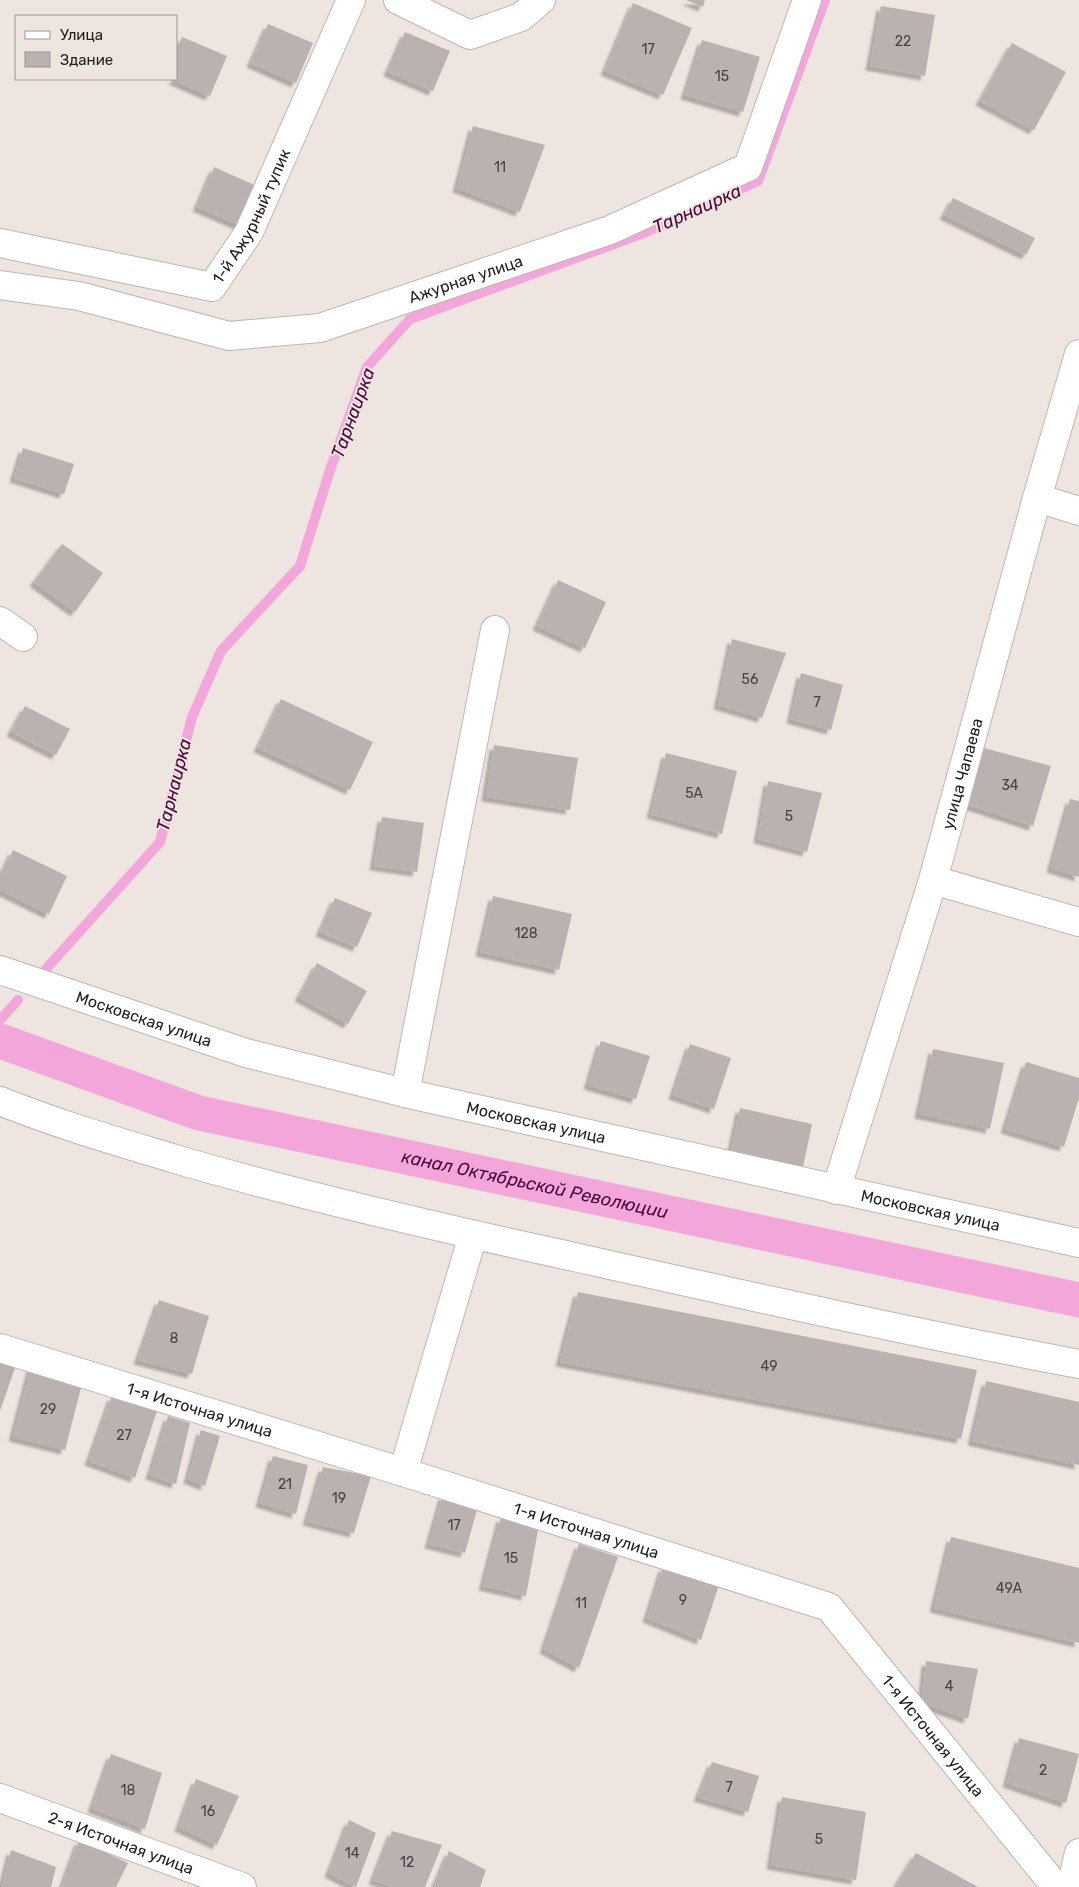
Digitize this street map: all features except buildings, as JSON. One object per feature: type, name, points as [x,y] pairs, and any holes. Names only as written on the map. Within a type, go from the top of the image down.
[{"type":"street","name":"1-й Ажурный тупик","points":[[0,243],[212,287],[250,232],[351,0]]},
{"type":"street","points":[[398,0],[470,35],[521,17],[542,0]]},
{"type":"street","name":"Ажурная улица","points":[[0,285],[79,296],[229,336],[320,328],[610,230],[748,167],[808,0]]},
{"type":"street","name":"улица Чапаева","points":[[836,1190],[933,880],[1037,498],[1079,354]]},
{"type":"street","points":[[1037,498],[1079,511]]},
{"type":"street","points":[[0,621],[23,637]]},
{"type":"street","points":[[405,1093],[494,630]]},
{"type":"street","points":[[933,880],[1079,922]]},
{"type":"street","name":"Московская улица","points":[[0,970],[246,1053],[405,1093],[1079,1243]]},
{"type":"street","points":[[0,1101],[136,1147],[246,1180],[473,1235],[944,1339],[1079,1364]]},
{"type":"street","points":[[403,1472],[473,1235]]},
{"type":"street","name":"1-я Источная улица","points":[[0,1348],[403,1472],[829,1607],[1056,1887]]},
{"type":"street","name":"2-я Источная улица","points":[[0,1798],[242,1887]]},
{"type":"street","points":[[1071,1887],[1079,1853]]},
{"type":"waterway","name":"Тарнаирка","points":[[46,969],[160,842],[192,717],[221,651],[300,566],[330,470],[367,367],[410,319],[644,233],[758,181],[825,0]]},
{"type":"waterway","name":"Тарнаирка","points":[[0,1020],[18,1000]]},
{"type":"waterway","name":"канал Октябрьской Революции","points":[[0,1041],[199,1113],[1079,1300]]}]
